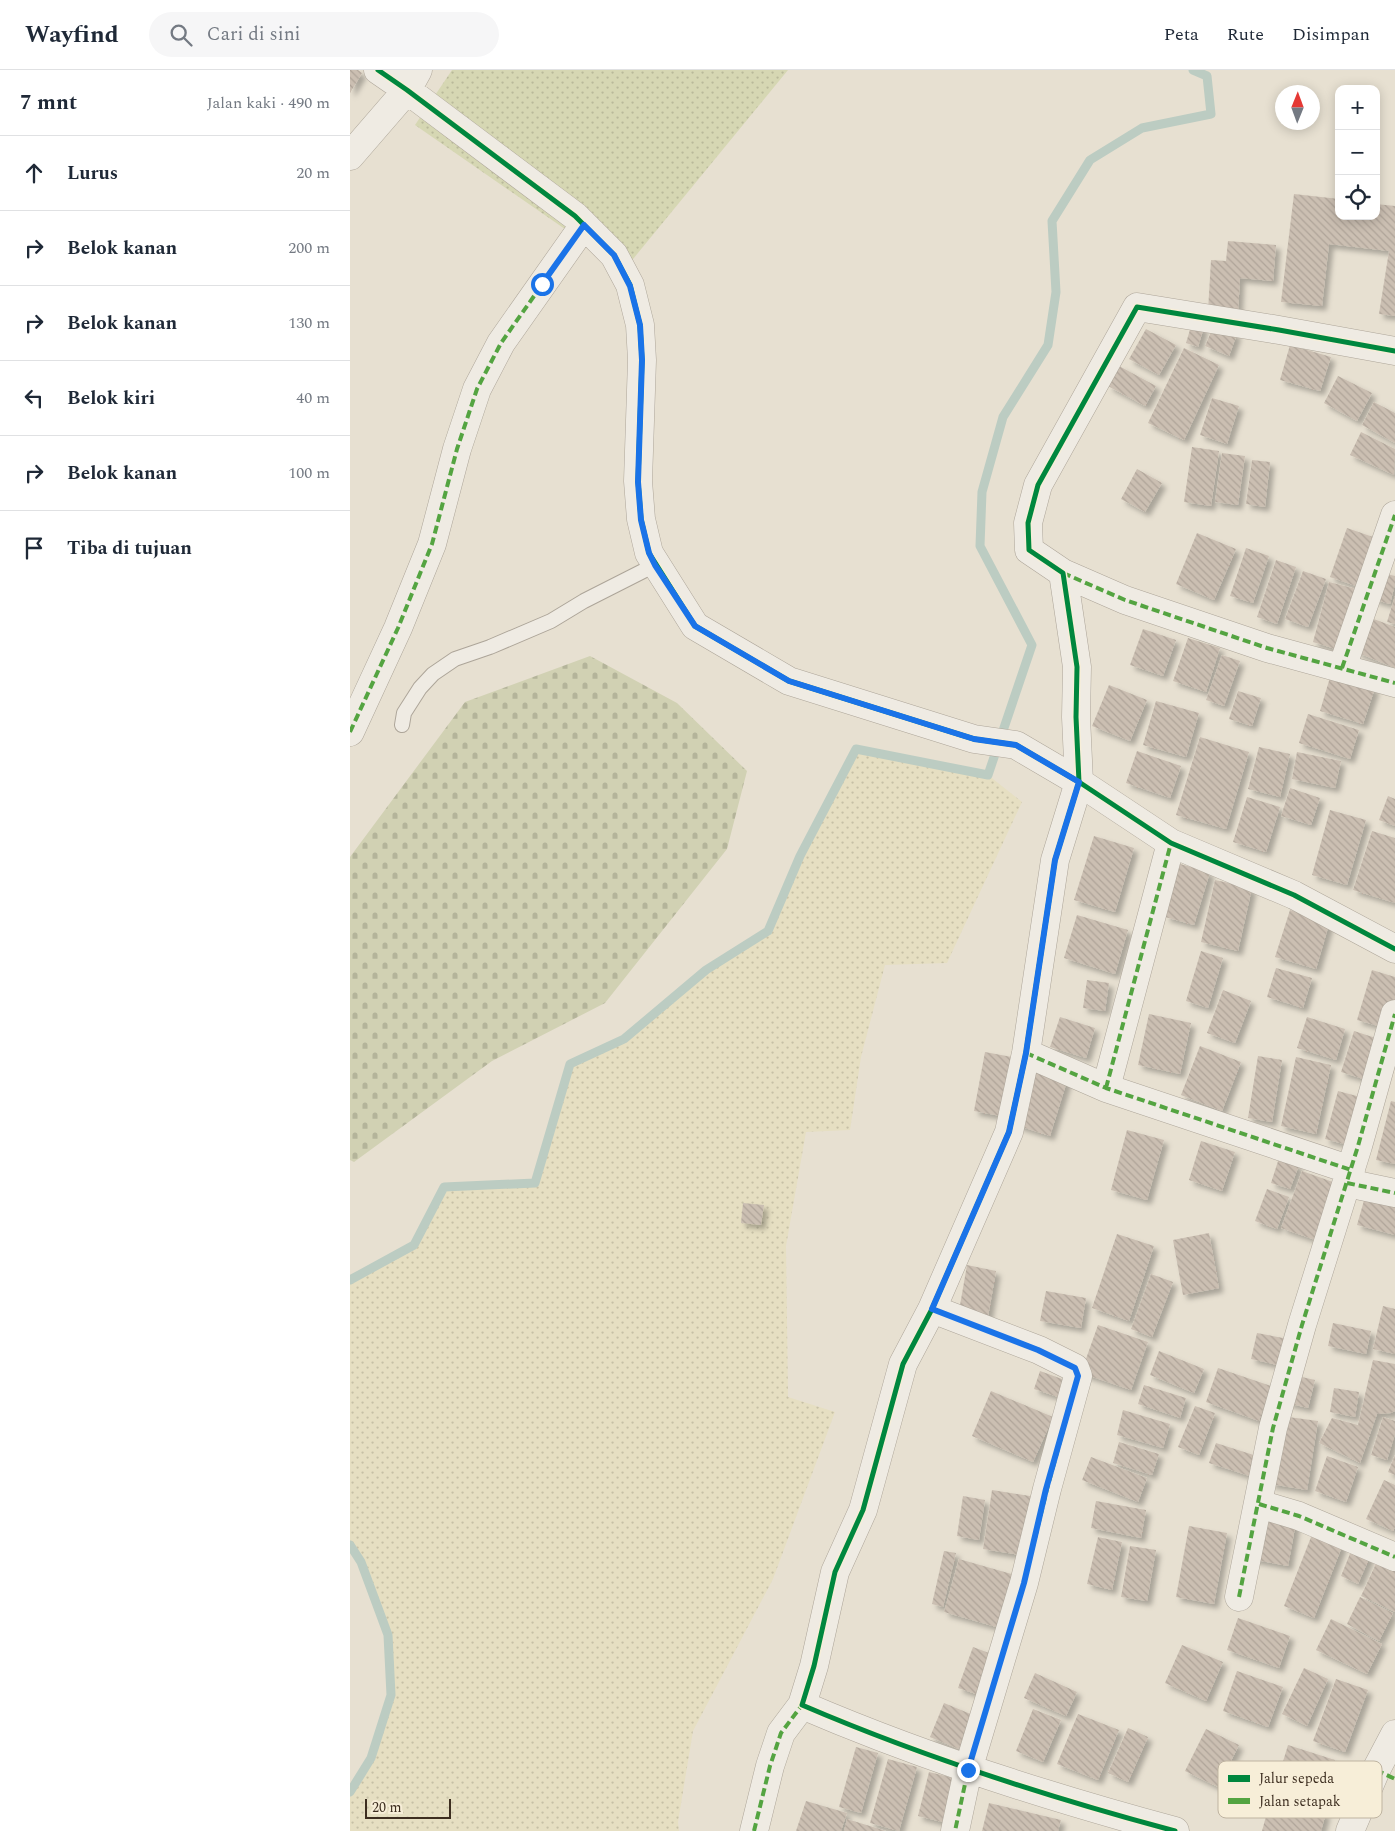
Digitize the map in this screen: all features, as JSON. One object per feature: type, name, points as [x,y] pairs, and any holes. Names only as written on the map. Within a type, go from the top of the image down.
[{"type":"street","points":[[378,70],[413,80],[575,216],[614,255],[630,286],[640,325],[642,360],[638,482],[641,520],[649,553],[655,565],[695,626],[789,681],[974,739],[1016,745],[1079,782],[1171,843],[1294,895],[1395,949]]},
{"type":"street","points":[[350,156],[413,80]]},
{"type":"street","points":[[350,732],[398,628],[432,544],[457,449],[478,389],[501,344],[584,225]]},
{"type":"street","points":[[1395,351],[1137,307],[1038,485],[1028,523],[1029,550],[1063,573],[1163,614],[1267,648],[1395,683]]},
{"type":"street","points":[[1342,668],[1395,515]]},
{"type":"street","points":[[754,1831],[770,1766],[781,1733],[802,1705],[814,1666],[835,1572],[863,1510],[903,1364],[932,1309],[1009,1132],[1026,1053],[1055,860],[1079,782],[1076,717],[1077,668],[1063,573]]},
{"type":"street","points":[[1106,1088],[1171,843]]},
{"type":"street","points":[[1239,1597],[1273,1428],[1302,1325],[1349,1177],[1395,1014]]},
{"type":"street","points":[[1026,1053],[1106,1088],[1395,1193]]},
{"type":"street","points":[[932,1309],[1051,1356],[1075,1368],[1078,1376],[1046,1489],[1024,1583],[968,1770],[955,1831]]},
{"type":"street","points":[[1259,1504],[1308,1519],[1395,1557]]},
{"type":"street","points":[[802,1705],[968,1770],[1175,1831]]},
{"type":"street","points":[[1385,1774],[1395,1734]]},
{"type":"street","points":[[1350,1831],[1358,1818]]},
{"type":"lane","points":[[402,725],[404,713],[420,688],[433,674],[455,659],[490,647],[551,621],[584,600],[655,565]]},
{"type":"shaded area","points":[[856,749],[988,775],[1022,802],[947,963],[885,965],[861,1057],[850,1130],[806,1132],[786,1246],[788,1397],[835,1412],[773,1579],[693,1731],[678,1822],[679,1831],[350,1831],[350,1792],[371,1758],[391,1695],[388,1635],[361,1562],[350,1545],[350,1280],[414,1245],[444,1187],[535,1183],[570,1064],[624,1039],[706,970],[768,931],[800,856]]},
{"type":"green space","points":[[452,70],[788,70],[624,270],[415,125]]},
{"type":"green space","points":[[590,656],[677,703],[747,771],[727,849],[605,1003],[492,1061],[354,1162],[350,1160],[350,857],[465,702]]},
{"type":"building","points":[[350,70],[358,70],[362,73],[350,93]]},
{"type":"building","points":[[1294,194],[1335,199],[1335,220],[1380,220],[1380,204],[1395,206],[1395,316],[1379,314],[1389,251],[1329,244],[1322,306],[1281,302]]},
{"type":"building","points":[[1228,241],[1276,245],[1273,281],[1240,278],[1238,313],[1208,311],[1211,260],[1226,261]]},
{"type":"building","points":[[1192,323],[1204,327],[1198,347],[1186,343]]},
{"type":"building","points":[[1214,325],[1237,334],[1229,356],[1205,346]]},
{"type":"building","points":[[1146,329],[1176,345],[1159,375],[1129,359]]},
{"type":"building","points":[[1290,345],[1331,357],[1320,391],[1280,380]]},
{"type":"building","points":[[1184,348],[1219,365],[1184,440],[1148,423]]},
{"type":"building","points":[[1119,366],[1156,386],[1145,406],[1108,386]]},
{"type":"building","points":[[1338,376],[1372,393],[1357,421],[1324,403]]},
{"type":"building","points":[[1212,398],[1239,406],[1227,444],[1200,435]]},
{"type":"building","points":[[1374,402],[1395,413],[1395,443],[1362,425]]},
{"type":"building","points":[[1361,432],[1395,449],[1394,475],[1350,455]]},
{"type":"building","points":[[1192,447],[1219,451],[1211,506],[1184,502]]},
{"type":"building","points":[[1222,453],[1245,456],[1238,505],[1215,502]]},
{"type":"building","points":[[1252,460],[1270,462],[1265,507],[1246,504]]},
{"type":"building","points":[[1137,469],[1162,483],[1145,512],[1121,499]]},
{"type":"building","points":[[1347,528],[1373,537],[1356,586],[1330,577]]},
{"type":"building","points":[[1197,533],[1236,549],[1214,600],[1176,584]]},
{"type":"building","points":[[1246,548],[1269,556],[1253,603],[1230,596]]},
{"type":"building","points":[[1276,560],[1296,567],[1277,624],[1257,617]]},
{"type":"building","points":[[1303,571],[1326,579],[1308,627],[1285,619]]},
{"type":"building","points":[[1379,572],[1395,576],[1390,604],[1373,599]]},
{"type":"building","points":[[1329,582],[1360,590],[1342,651],[1313,642]]},
{"type":"building","points":[[1395,596],[1395,624],[1387,622]]},
{"type":"building","points":[[1371,618],[1395,627],[1395,668],[1356,652]]},
{"type":"building","points":[[1143,629],[1176,640],[1163,676],[1130,665]]},
{"type":"building","points":[[1188,638],[1220,648],[1206,692],[1173,681]]},
{"type":"building","points":[[1222,655],[1240,661],[1224,706],[1206,700]]},
{"type":"building","points":[[1331,674],[1375,688],[1363,724],[1320,711]]},
{"type":"building","points":[[1109,685],[1147,700],[1130,741],[1092,726]]},
{"type":"building","points":[[1238,691],[1261,698],[1252,726],[1229,719]]},
{"type":"building","points":[[1156,701],[1199,713],[1186,757],[1143,745]]},
{"type":"building","points":[[1308,714],[1359,730],[1350,759],[1299,743]]},
{"type":"building","points":[[1200,737],[1249,752],[1226,829],[1176,815]]},
{"type":"building","points":[[1259,747],[1290,754],[1280,797],[1248,789]]},
{"type":"building","points":[[1137,751],[1181,766],[1170,798],[1126,783]]},
{"type":"building","points":[[1297,752],[1341,761],[1335,788],[1292,779]]},
{"type":"building","points":[[1290,788],[1320,798],[1311,825],[1281,816]]},
{"type":"building","points":[[1388,796],[1395,799],[1395,826],[1379,820]]},
{"type":"building","points":[[1247,797],[1280,807],[1266,852],[1233,842]]},
{"type":"building","points":[[1330,810],[1366,820],[1347,885],[1312,875]]},
{"type":"building","points":[[1372,831],[1395,838],[1395,903],[1353,890]]},
{"type":"building","points":[[1094,836],[1134,848],[1115,912],[1074,900]]},
{"type":"building","points":[[1180,864],[1210,872],[1194,925],[1165,917]]},
{"type":"building","points":[[1215,880],[1252,888],[1238,951],[1201,942]]},
{"type":"building","points":[[1290,910],[1330,921],[1316,969],[1275,957]]},
{"type":"building","points":[[1077,915],[1128,930],[1115,974],[1064,958]]},
{"type":"building","points":[[1201,951],[1223,958],[1208,1008],[1186,1001]]},
{"type":"building","points":[[1276,968],[1312,978],[1303,1008],[1267,997]]},
{"type":"building","points":[[1372,970],[1395,977],[1395,1009],[1389,1029],[1357,1020]]},
{"type":"building","points":[[1087,980],[1109,983],[1105,1011],[1083,1008]]},
{"type":"building","points":[[1223,990],[1251,1001],[1235,1043],[1207,1033]]},
{"type":"building","points":[[1149,1014],[1191,1023],[1180,1074],[1138,1065]]},
{"type":"building","points":[[1060,1017],[1095,1028],[1086,1058],[1050,1047]]},
{"type":"building","points":[[1307,1017],[1345,1029],[1336,1060],[1297,1048]]},
{"type":"building","points":[[1354,1031],[1385,1041],[1373,1082],[1341,1072]]},
{"type":"building","points":[[1200,1046],[1241,1062],[1222,1111],[1181,1095]]},
{"type":"building","points":[[985,1052],[1017,1058],[1006,1117],[974,1111]]},
{"type":"building","points":[[1258,1056],[1282,1060],[1272,1122],[1248,1118]]},
{"type":"building","points":[[1296,1057],[1331,1065],[1316,1134],[1281,1126]]},
{"type":"building","points":[[1034,1067],[1068,1078],[1050,1136],[1016,1125]]},
{"type":"building","points":[[1338,1091],[1368,1099],[1355,1147],[1325,1139]]},
{"type":"building","points":[[1391,1101],[1395,1102],[1395,1164],[1376,1160]]},
{"type":"building","points":[[1127,1130],[1164,1140],[1147,1200],[1111,1190]]},
{"type":"building","points":[[1201,1141],[1235,1152],[1222,1191],[1189,1180]]},
{"type":"building","points":[[1279,1158],[1299,1165],[1290,1189],[1271,1183]]},
{"type":"building","points":[[1302,1171],[1344,1186],[1324,1243],[1281,1228]]},
{"type":"building","points":[[1267,1189],[1289,1197],[1277,1229],[1255,1221]]},
{"type":"building","points":[[1367,1190],[1395,1198],[1395,1235],[1357,1225]]},
{"type":"building","points":[[743,1203],[764,1205],[761,1225],[741,1223]]},
{"type":"building","points":[[1209,1233],[1219,1288],[1183,1295],[1173,1240]]},
{"type":"building","points":[[1117,1234],[1154,1246],[1129,1321],[1092,1308]]},
{"type":"building","points":[[967,1265],[996,1271],[988,1317],[959,1311]]},
{"type":"building","points":[[1151,1274],[1173,1282],[1152,1337],[1131,1329]]},
{"type":"building","points":[[1046,1291],[1086,1298],[1081,1328],[1040,1321]]},
{"type":"building","points":[[1383,1306],[1395,1309],[1395,1354],[1373,1349]]},
{"type":"building","points":[[1333,1323],[1371,1331],[1366,1354],[1328,1346]]},
{"type":"building","points":[[1098,1325],[1148,1342],[1131,1390],[1081,1373]]},
{"type":"building","points":[[1257,1333],[1288,1339],[1282,1366],[1251,1359]]},
{"type":"building","points":[[1159,1351],[1204,1369],[1194,1393],[1150,1375]]},
{"type":"building","points":[[1373,1360],[1395,1364],[1395,1411],[1377,1414],[1360,1463],[1319,1443],[1332,1418],[1358,1425]]},
{"type":"building","points":[[1218,1368],[1271,1386],[1259,1421],[1206,1402]]},
{"type":"building","points":[[1040,1371],[1073,1383],[1067,1400],[1034,1389]]},
{"type":"building","points":[[1293,1375],[1315,1380],[1308,1408],[1287,1403]]},
{"type":"building","points":[[1144,1385],[1186,1398],[1180,1418],[1138,1404]]},
{"type":"building","points":[[1334,1388],[1359,1392],[1355,1417],[1330,1412]]},
{"type":"building","points":[[991,1391],[1053,1417],[1033,1462],[972,1436]]},
{"type":"building","points":[[1195,1406],[1215,1413],[1199,1455],[1178,1447]]},
{"type":"building","points":[[1123,1410],[1170,1424],[1163,1448],[1117,1435]]},
{"type":"building","points":[[1281,1416],[1318,1421],[1307,1490],[1270,1484]]},
{"type":"building","points":[[1383,1417],[1395,1421],[1395,1434],[1387,1460],[1371,1455]]},
{"type":"building","points":[[1119,1442],[1159,1454],[1152,1475],[1113,1463]]},
{"type":"building","points":[[1216,1443],[1263,1458],[1256,1478],[1209,1463]]},
{"type":"building","points":[[1395,1455],[1395,1475],[1388,1472]]},
{"type":"building","points":[[1327,1456],[1358,1467],[1346,1502],[1315,1491]]},
{"type":"building","points":[[1091,1457],[1147,1478],[1138,1502],[1082,1480]]},
{"type":"building","points":[[1384,1480],[1395,1485],[1395,1527],[1393,1531],[1366,1519]]},
{"type":"building","points":[[992,1490],[1036,1497],[1026,1556],[983,1549]]},
{"type":"building","points":[[963,1496],[985,1500],[979,1540],[957,1536]]},
{"type":"building","points":[[1096,1501],[1146,1510],[1141,1538],[1091,1528]]},
{"type":"building","points":[[1260,1510],[1297,1517],[1288,1566],[1251,1559]]},
{"type":"building","points":[[1189,1526],[1227,1533],[1214,1604],[1176,1597]]},
{"type":"building","points":[[1313,1532],[1343,1544],[1314,1618],[1284,1606]]},
{"type":"building","points":[[1098,1537],[1122,1542],[1112,1590],[1087,1584]]},
{"type":"building","points":[[1130,1546],[1156,1550],[1147,1601],[1121,1597]]},
{"type":"building","points":[[1353,1546],[1371,1554],[1358,1584],[1341,1576]]},
{"type":"building","points":[[944,1551],[956,1553],[943,1607],[932,1604]]},
{"type":"building","points":[[1380,1555],[1395,1562],[1395,1612],[1361,1596]]},
{"type":"building","points":[[959,1559],[1015,1575],[1000,1628],[944,1612]]},
{"type":"building","points":[[1360,1597],[1393,1613],[1379,1641],[1347,1624]]},
{"type":"building","points":[[1238,1618],[1290,1636],[1279,1668],[1227,1650]]},
{"type":"building","points":[[1331,1619],[1382,1644],[1367,1674],[1316,1650]]},
{"type":"building","points":[[1182,1645],[1223,1662],[1206,1701],[1165,1683]]},
{"type":"building","points":[[973,1647],[997,1656],[982,1696],[958,1688]]},
{"type":"building","points":[[1304,1668],[1328,1679],[1307,1726],[1282,1714]]},
{"type":"building","points":[[1237,1671],[1283,1687],[1268,1727],[1223,1711]]},
{"type":"building","points":[[1035,1673],[1077,1692],[1066,1716],[1024,1698]]},
{"type":"building","points":[[1336,1679],[1368,1690],[1345,1752],[1313,1741]]},
{"type":"building","points":[[944,1703],[973,1715],[959,1749],[930,1737]]},
{"type":"building","points":[[1033,1709],[1061,1720],[1043,1762],[1016,1751]]},
{"type":"building","points":[[1078,1714],[1119,1730],[1098,1780],[1057,1764]]},
{"type":"building","points":[[1128,1728],[1148,1737],[1128,1782],[1108,1773]]},
{"type":"building","points":[[1206,1729],[1239,1745],[1231,1761],[1218,1761],[1218,1787],[1185,1771]]},
{"type":"building","points":[[1288,1745],[1335,1760],[1335,1761],[1283,1761]]},
{"type":"building","points":[[856,1747],[878,1753],[861,1813],[839,1807]]},
{"type":"building","points":[[888,1759],[917,1767],[899,1831],[870,1823]]},
{"type":"building","points":[[929,1772],[958,1779],[946,1823],[918,1816]]},
{"type":"building","points":[[806,1801],[847,1813],[841,1831],[796,1831]]},
{"type":"building","points":[[989,1803],[1061,1820],[1058,1831],[982,1831]]},
{"type":"building","points":[[1266,1818],[1325,1818],[1321,1831],[1262,1831]]},
{"type":"building","points":[[847,1819],[886,1831],[844,1831]]},
{"type":"waterway","points":[[350,1280],[414,1245],[444,1187],[535,1183],[570,1064],[624,1039],[706,970],[768,931],[800,856],[856,749],[988,775],[1032,645],[980,546],[982,492],[1003,417],[1048,345],[1056,292],[1052,221],[1090,160],[1142,128],[1211,114],[1207,76],[1193,70]]},
{"type":"waterway","points":[[350,1545],[361,1562],[388,1635],[391,1695],[371,1758],[350,1792]]},
{"type":"marked path","points":[[350,732],[398,628],[432,544],[457,449],[477,389],[501,343],[584,225]]},
{"type":"marked path","points":[[1342,668],[1395,515]]},
{"type":"marked path","points":[[1063,573],[1125,600],[1267,648],[1395,683]]},
{"type":"marked path","points":[[1106,1088],[1171,843]]},
{"type":"marked path","points":[[1239,1597],[1273,1428],[1302,1325],[1358,1146],[1395,1014]]},
{"type":"marked path","points":[[1026,1053],[1106,1088],[1351,1170]]},
{"type":"marked path","points":[[1347,1183],[1395,1193]]},
{"type":"marked path","points":[[932,1309],[1039,1350],[1075,1368],[1078,1376],[1024,1583],[968,1770],[955,1831]]},
{"type":"marked path","points":[[1259,1504],[1299,1516],[1395,1557]]},
{"type":"marked path","points":[[754,1831],[770,1766],[781,1733],[802,1705]]},
{"type":"marked path","points":[[1382,1773],[1395,1779]]},
{"type":"cycle path","points":[[378,70],[575,216],[614,255],[630,285],[640,325],[642,360],[638,481],[641,519],[649,553],[695,626],[789,681],[974,739],[1016,745],[1079,782],[1171,843],[1294,895],[1395,949]]},
{"type":"cycle path","points":[[1175,1831],[986,1775],[893,1742],[802,1705],[814,1666],[835,1572],[863,1510],[903,1364],[932,1309],[1009,1132],[1026,1053],[1055,860],[1079,782],[1076,717],[1077,667],[1063,573],[1029,550],[1028,523],[1038,485],[1137,307],[1395,351]]},
{"type":"route","points":[[542,284],[584,225],[614,255],[630,286],[640,325],[642,360],[638,482],[641,520],[649,553],[655,565],[695,626],[789,681],[974,739],[1016,745],[1079,782],[1055,860],[1026,1053],[1009,1132],[932,1309],[1038,1350],[1072,1366],[1078,1372],[1046,1489],[1024,1583],[968,1770]]}]
